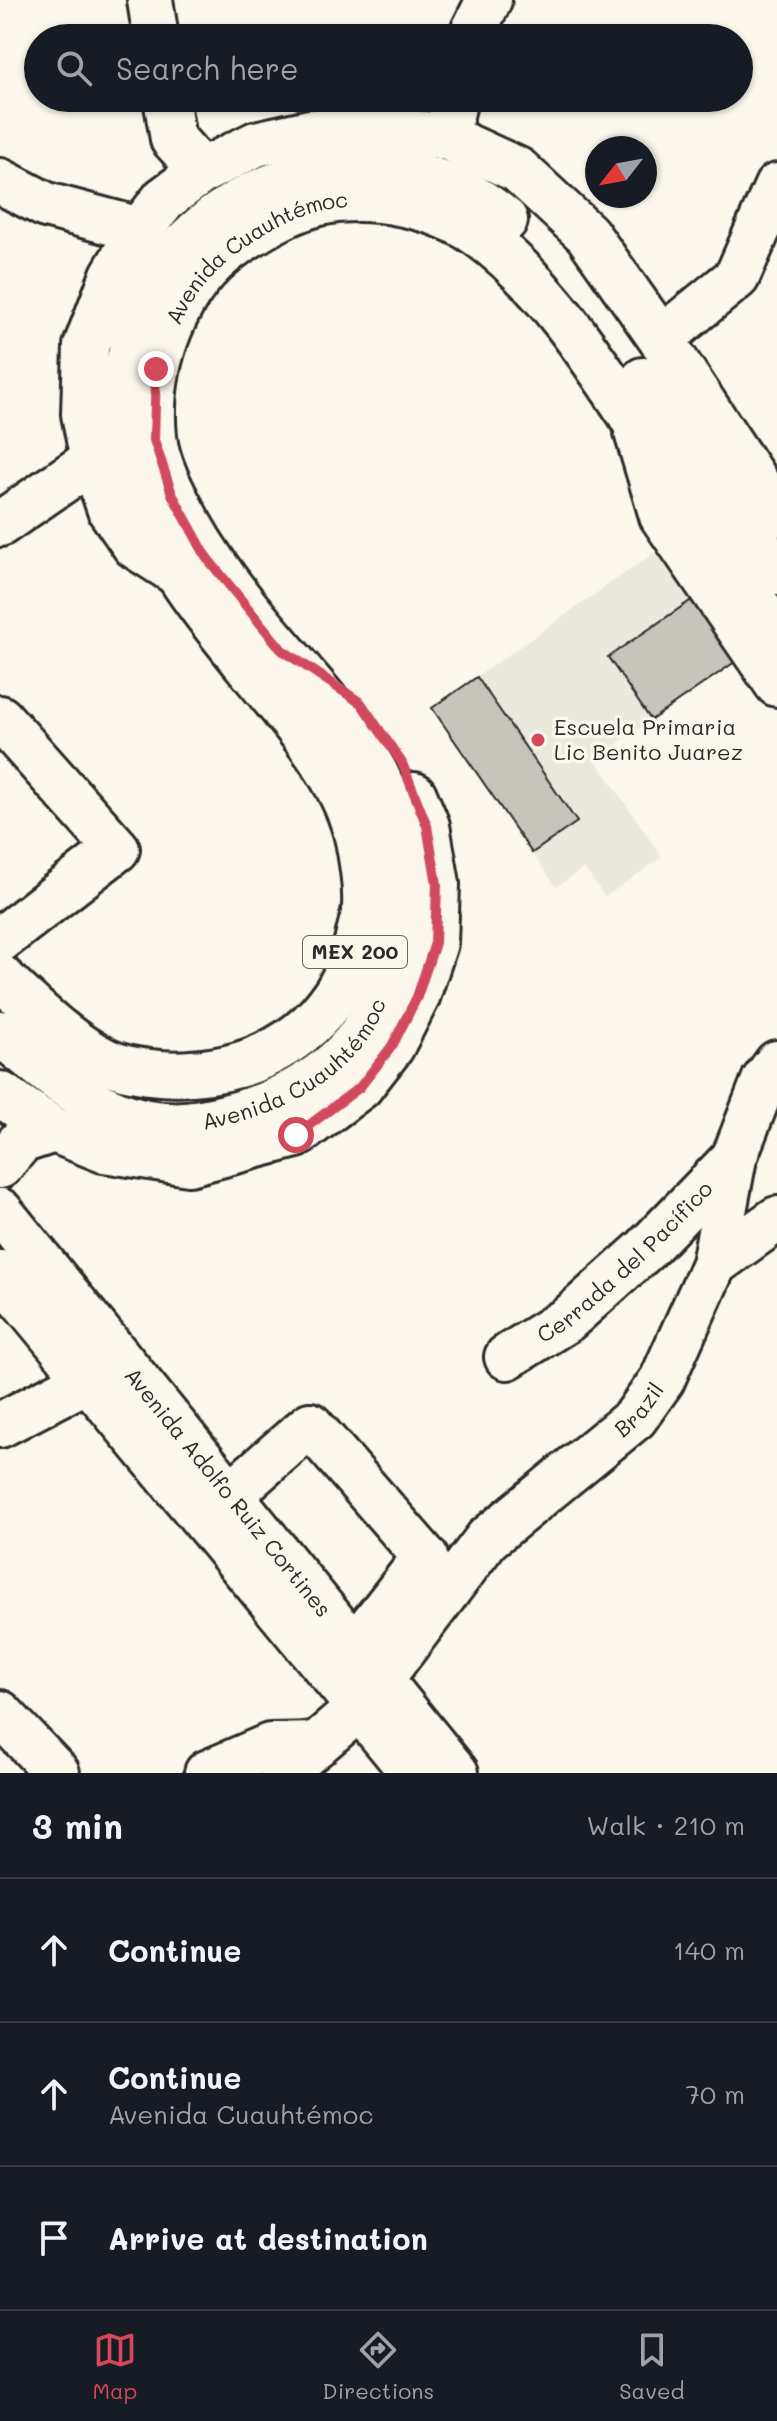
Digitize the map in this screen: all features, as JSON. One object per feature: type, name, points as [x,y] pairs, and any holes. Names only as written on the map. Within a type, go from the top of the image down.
[{"type":"main road","points":[[150,0],[154,24]]},
{"type":"main road","points":[[477,24],[489,0]]},
{"type":"main road","points":[[168,112],[173,139],[202,171]]},
{"type":"main road","name":"Avenida Cuauhtémoc","points":[[174,571],[135,546],[110,510],[93,460],[84,414],[86,346],[113,275],[140,230],[164,199],[202,171],[256,144],[310,132],[450,118],[518,170],[587,234],[777,514]]},
{"type":"main road","name":"Avenida Cuauhtémoc","points":[[0,977],[67,1037],[109,1063],[169,1075],[222,1071],[276,1051],[325,1012],[353,959],[365,907],[360,848],[343,795],[307,739],[174,571],[140,502],[123,444],[127,360],[146,296],[175,253],[212,218],[257,191],[314,172],[382,169],[441,181],[493,209],[549,257],[599,317],[777,572]]},
{"type":"main road","points":[[0,181],[46,205],[140,230]]},
{"type":"main road","points":[[661,339],[737,277],[777,186]]},
{"type":"main road","name":"Avenida Cuauhtémoc","points":[[0,1033],[78,1096],[124,1118],[182,1126],[235,1116],[294,1092],[337,1062],[367,1026],[392,969],[404,906],[399,840],[377,775],[342,720],[207,558],[172,494],[154,440],[156,369],[173,317],[198,279],[230,248],[278,218],[320,203],[374,199],[426,209],[478,233],[529,277],[573,334],[633,418],[777,636]]},
{"type":"main road","points":[[633,418],[662,516],[777,684]]},
{"type":"main road","points":[[0,524],[93,460]]},
{"type":"main road","points":[[0,1094],[54,1130],[104,1150],[189,1163],[296,1135],[360,1087],[392,1046],[417,997],[435,943],[437,884],[427,826],[402,763],[361,703],[282,650]]},
{"type":"main road","points":[[0,718],[117,849],[0,940]]},
{"type":"main road","name":"Brazil","points":[[364,1679],[487,1539],[635,1418],[662,1380],[714,1264],[734,1158],[764,1081],[777,1063]]},
{"type":"main road","points":[[0,1166],[21,1141],[54,1130]]},
{"type":"main road","name":"Cerrada del Pacífico","points":[[507,1357],[568,1319],[646,1249],[734,1158]]},
{"type":"main road","name":"Avenida Adolfo Ruiz Cortines","points":[[0,1211],[230,1495],[364,1679],[413,1773]]},
{"type":"main road","points":[[714,1264],[777,1219]]},
{"type":"main road","name":"Avenida Adolfo Ruiz Cortines","points":[[0,1273],[87,1380],[364,1679],[456,1773]]},
{"type":"main road","points":[[0,1425],[87,1380]]},
{"type":"main road","points":[[230,1495],[310,1425],[425,1557],[364,1679],[316,1745],[283,1773]]},
{"type":"main road","points":[[0,1713],[57,1773]]},
{"type":"main road","points":[[207,1773],[270,1746],[316,1745]]},
{"type":"shaded area","name":"Escuela Primaria Lic Benito Juarez","points":[[664,546],[742,657],[595,759],[662,857],[605,897],[584,868],[556,887],[432,708]]},
{"type":"building","points":[[699,595],[742,657],[651,720],[608,657]]},
{"type":"building","points":[[477,677],[577,822],[532,853],[432,708]]},
{"type":"place","name":"Escuela Primaria Lic Benito Juarez","points":[[538,740]]},
{"type":"route","points":[[156,369],[154,440],[172,494],[207,558],[282,650],[361,703],[402,763],[427,826],[437,884],[435,943],[417,997],[392,1046],[360,1087],[296,1135]]}]
